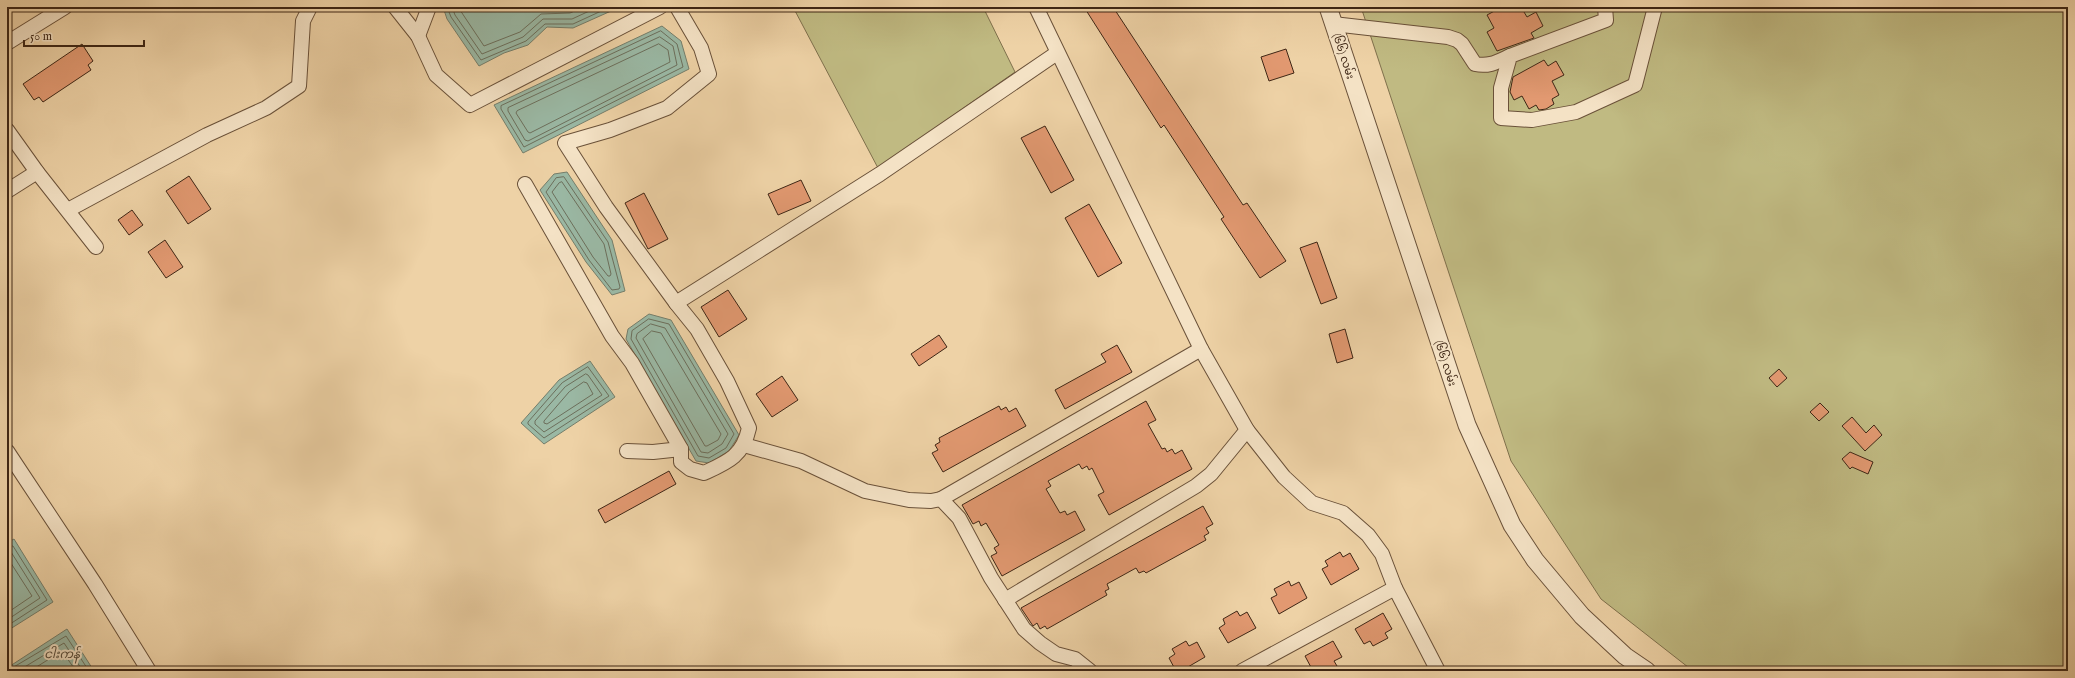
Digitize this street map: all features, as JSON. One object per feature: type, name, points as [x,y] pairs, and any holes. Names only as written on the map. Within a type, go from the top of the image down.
[{"type":"street","points":[[7,43],[65,7]]},
{"type":"street","points":[[68,210],[207,135],[266,108],[299,86],[303,21],[310,7]]},
{"type":"street","points":[[395,7],[418,36],[436,75],[470,105],[660,7]]},
{"type":"street","points":[[418,36],[429,7]]},
{"type":"street","points":[[525,184],[612,336],[632,363],[681,449],[681,462],[690,469],[704,473],[733,458],[744,445],[749,428],[746,417],[697,329],[676,303],[606,207],[565,143],[610,130],[667,108],[709,74],[702,48],[677,7]]},
{"type":"street","points":[[1036,7],[1201,349],[1247,430],[1284,477],[1312,503],[1343,513],[1368,535],[1382,554],[1395,588],[1438,671]]},
{"type":"street","name":"(၆၆) လမ်း","points":[[1328,7],[1466,425],[1512,525],[1534,560],[1582,616],[1625,656],[1647,671]]},
{"type":"street","points":[[1333,24],[1448,37],[1457,40],[1475,64],[1487,66],[1606,20],[1605,7]]},
{"type":"street","points":[[1510,56],[1501,88],[1501,118],[1532,120],[1576,112],[1635,85],[1655,7]]},
{"type":"street","points":[[676,303],[880,174],[1057,52]]},
{"type":"street","points":[[7,130],[37,172],[96,247]]},
{"type":"street","points":[[7,191],[37,172]]},
{"type":"street","points":[[744,445],[801,461],[865,491],[909,500],[931,501],[941,499],[1201,349]]},
{"type":"street","points":[[1005,600],[1196,486],[1210,474],[1247,430]]},
{"type":"street","points":[[627,451],[653,452],[681,449]]},
{"type":"street","points":[[7,451],[95,584],[149,671]]},
{"type":"street","points":[[941,499],[959,518],[991,578],[1024,628],[1040,643],[1056,654],[1075,659],[1090,671]]},
{"type":"street","points":[[1242,671],[1395,588]]},
{"type":"shaded area","points":[[793,7],[983,7],[1015,72],[878,168]]},
{"type":"shaded area","points":[[1361,7],[2068,7],[2068,671],[1693,671],[1601,599],[1511,461]]},
{"type":"water","points":[[443,7],[620,7],[573,28],[547,27],[528,45],[504,53],[479,66],[447,19]]},
{"type":"water","points":[[662,26],[681,41],[689,69],[523,153],[494,105]]},
{"type":"water","points":[[567,172],[612,240],[625,291],[612,295],[586,262],[540,190],[554,174]]},
{"type":"water","points":[[649,314],[671,320],[739,435],[729,451],[709,463],[696,461],[626,339],[628,329]]},
{"type":"water","points":[[590,361],[615,397],[544,444],[521,423],[559,380]]},
{"type":"water","points":[[14,539],[53,602],[7,631],[7,543]]},
{"type":"water","name":"ငါးကန်","points":[[67,629],[94,671],[7,671],[7,668]]},
{"type":"building","points":[[1084,7],[1113,7],[1243,205],[1247,203],[1286,261],[1260,278],[1221,219],[1224,217],[1164,125],[1161,128]]},
{"type":"building","points":[[1502,7],[1521,7],[1527,17],[1536,12],[1543,26],[1531,33],[1534,38],[1497,51],[1487,32],[1494,28],[1487,15]]},
{"type":"building","points":[[82,44],[93,61],[88,65],[91,70],[43,102],[39,97],[34,100],[23,84]]},
{"type":"building","points":[[1286,49],[1294,73],[1269,81],[1261,57]]},
{"type":"building","points":[[1544,60],[1548,66],[1556,61],[1564,75],[1552,81],[1559,95],[1552,99],[1554,104],[1546,109],[1539,110],[1536,105],[1529,109],[1522,96],[1514,100],[1510,92],[1513,77]]},
{"type":"building","points":[[1045,126],[1074,180],[1051,193],[1021,138]]},
{"type":"building","points":[[189,176],[211,209],[188,224],[166,191]]},
{"type":"building","points":[[801,180],[811,201],[778,215],[768,194]]},
{"type":"building","points":[[644,193],[668,239],[648,249],[625,203]]},
{"type":"building","points":[[1089,204],[1122,263],[1098,277],[1065,218]]},
{"type":"building","points":[[132,210],[143,225],[129,235],[118,220]]},
{"type":"building","points":[[165,240],[183,267],[166,278],[148,252]]},
{"type":"building","points":[[1317,242],[1337,298],[1321,304],[1300,248]]},
{"type":"building","points":[[728,290],[747,319],[719,337],[701,307]]},
{"type":"building","points":[[1345,329],[1353,358],[1337,363],[1329,334]]},
{"type":"building","points":[[939,335],[947,347],[919,366],[911,354]]},
{"type":"building","points":[[1117,345],[1132,372],[1065,409],[1055,390],[1106,362],[1101,354]]},
{"type":"building","points":[[1779,369],[1787,378],[1777,387],[1769,378]]},
{"type":"building","points":[[782,376],[798,400],[772,417],[756,394]]},
{"type":"building","points":[[1146,401],[1156,420],[1148,424],[1162,449],[1165,448],[1167,452],[1172,449],[1175,454],[1182,450],[1192,469],[1109,515],[1098,495],[1104,492],[1092,468],[1089,470],[1087,466],[1082,469],[1079,464],[1048,481],[1051,486],[1046,489],[1060,513],[1065,511],[1067,515],[1075,511],[1085,530],[1002,576],[991,556],[997,553],[994,548],[999,545],[986,523],[981,526],[979,521],[973,524],[962,505]]},
{"type":"building","points":[[1820,403],[1829,412],[1819,421],[1810,412]]},
{"type":"building","points":[[999,406],[1001,410],[1006,407],[1009,412],[1016,408],[1026,426],[943,472],[932,453],[938,450],[935,445],[940,442],[939,438]]},
{"type":"building","points":[[1852,417],[1866,433],[1874,425],[1882,435],[1865,451],[1842,426]]},
{"type":"building","points":[[1850,452],[1873,462],[1868,474],[1852,467],[1850,469],[1842,459]]},
{"type":"building","points":[[669,471],[676,484],[605,523],[598,510]]},
{"type":"building","points":[[1203,506],[1213,524],[1206,528],[1209,533],[1204,536],[1206,540],[1146,573],[1144,571],[1139,573],[1136,568],[1107,584],[1109,589],[1105,591],[1107,595],[1047,629],[1045,626],[1040,629],[1037,623],[1033,626],[1021,608]]},
{"type":"building","points":[[1340,552],[1343,557],[1350,553],[1359,569],[1331,585],[1322,569],[1328,566],[1325,561]]},
{"type":"building","points":[[1289,581],[1291,586],[1299,582],[1307,598],[1279,614],[1271,598],[1277,595],[1274,589]]},
{"type":"building","points":[[1237,611],[1240,616],[1247,612],[1256,628],[1228,643],[1219,628],[1225,624],[1223,619]]},
{"type":"building","points":[[1383,613],[1392,629],[1385,633],[1388,638],[1373,646],[1370,641],[1364,644],[1355,629]]},
{"type":"building","points":[[1186,641],[1189,646],[1197,642],[1205,657],[1181,671],[1176,671],[1169,658],[1175,654],[1172,649]]},
{"type":"building","points":[[1333,641],[1342,657],[1334,661],[1337,666],[1328,671],[1313,671],[1305,656]]}]
